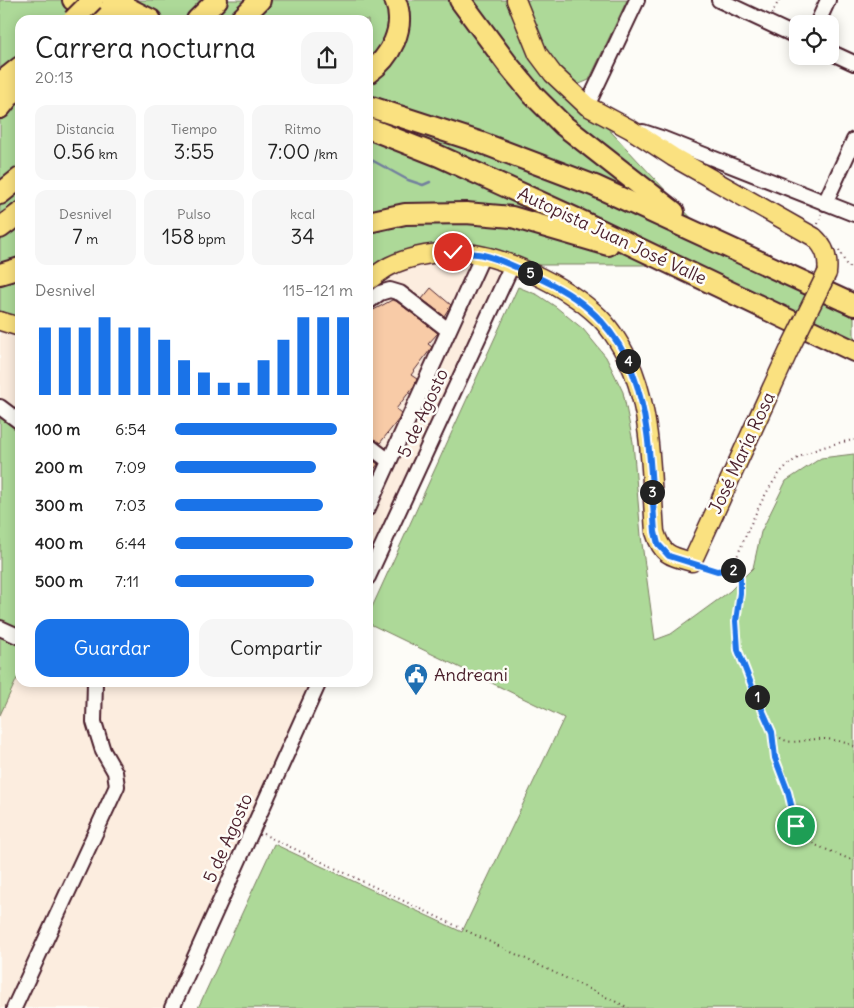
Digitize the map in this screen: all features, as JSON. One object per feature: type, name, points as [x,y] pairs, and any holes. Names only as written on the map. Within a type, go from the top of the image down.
[{"type":"highway","points":[[73,0],[104,15]]},
{"type":"highway","points":[[78,15],[93,0]]},
{"type":"highway","points":[[112,0],[141,15]]},
{"type":"highway","points":[[202,15],[217,0]]},
{"type":"highway","points":[[373,70],[391,50],[397,34],[398,18],[395,0]]},
{"type":"highway","points":[[460,0],[533,95],[562,125],[654,198],[708,236]]},
{"type":"highway","points":[[478,0],[494,46]]},
{"type":"highway","points":[[245,15],[259,1]]},
{"type":"highway","points":[[0,83],[15,71]]},
{"type":"highway","points":[[0,108],[15,89]]},
{"type":"highway","name":"Autopista Juan José Valle","points":[[373,108],[540,164],[595,186],[708,236],[854,305]]},
{"type":"highway","name":"Autopista Juan José Valle","points":[[373,130],[439,156],[513,189],[854,350]]},
{"type":"highway","points":[[0,194],[15,182]]},
{"type":"highway","points":[[373,221],[406,214],[466,213],[512,217],[571,233],[672,265]]},
{"type":"highway","points":[[0,228],[15,217]]},
{"type":"highway","points":[[0,274],[15,270]]},
{"type":"main road","name":"José María Rosa","points":[[516,0],[538,54],[552,74],[587,106],[630,128],[673,157],[814,237],[824,248],[828,258],[827,272],[692,562]]},
{"type":"main road","points":[[373,278],[390,266],[420,256],[453,252],[483,255],[512,265],[556,286],[598,317],[610,330],[632,369],[644,408],[655,532],[658,544],[669,556],[692,562]]},
{"type":"street","points":[[587,106],[637,0]]},
{"type":"street","points":[[719,0],[789,33]]},
{"type":"street","points":[[821,15],[828,0]]},
{"type":"street","points":[[839,56],[854,63]]},
{"type":"street","points":[[630,128],[664,139],[854,214]]},
{"type":"street","points":[[825,203],[854,140]]},
{"type":"street","points":[[373,497],[483,255]]},
{"type":"street","name":"5 de Agosto","points":[[373,566],[512,265]]},
{"type":"street","points":[[373,298],[380,293],[390,290],[400,293],[448,330]]},
{"type":"street","points":[[0,407],[15,418]]},
{"type":"street","points":[[373,449],[389,461]]},
{"type":"street","points":[[0,628],[15,635]]},
{"type":"street","points":[[14,1008],[117,786],[115,772],[103,751],[94,722],[93,687]]},
{"type":"street","name":"5 de Agosto","points":[[172,1008],[317,687]]},
{"type":"path","points":[[768,23],[778,0]]},
{"type":"path","points":[[732,569],[768,489],[788,464],[816,450],[854,440]]},
{"type":"path","points":[[692,562],[717,571],[732,569]]},
{"type":"path","points":[[732,569],[740,577],[736,621],[738,650],[772,732],[775,758],[788,792],[796,826],[813,844],[854,861]]},
{"type":"path","points":[[772,732],[782,741],[797,742],[820,739],[847,743],[854,746]]},
{"type":"path","points":[[252,829],[629,1008]]},
{"type":"shaded area","points":[[421,256],[512,265],[373,566],[373,279]]},
{"type":"shaded area","points":[[0,321],[15,326],[15,687],[317,687],[172,1008],[0,1008]]},
{"type":"green space","points":[[0,0],[516,0],[525,25],[587,106],[708,236],[854,315],[854,343],[672,265],[512,265],[453,252],[373,279],[373,15],[15,15],[15,326],[0,321]]},
{"type":"green space","points":[[522,0],[627,0],[589,80],[577,85],[559,72],[547,55]]},
{"type":"green space","points":[[518,287],[538,295],[583,329],[606,357],[623,392],[633,442],[641,536],[655,640],[671,634],[730,591],[753,568],[761,532],[786,481],[821,458],[854,454],[854,1008],[198,1008],[274,844],[462,932],[564,718],[373,625],[373,605]]},
{"type":"green space","points":[[0,416],[15,427],[15,683],[0,715]]},
{"type":"building","points":[[431,288],[451,305],[444,316],[422,299]]},
{"type":"building","points":[[392,300],[396,301],[438,333],[428,344],[432,347],[411,375],[417,379],[414,386],[396,409],[401,413],[399,419],[380,443],[373,438],[373,310]]},
{"type":"building","points":[[373,460],[378,464],[373,471]]},
{"type":"waterway","points":[[373,161],[408,180],[423,185],[430,182]]},
{"type":"place","name":"Andreani","points":[[416,696]]},
{"type":"route","points":[[453,252],[483,255],[512,265],[556,286],[580,302],[610,330],[632,369],[644,408],[655,532],[658,544],[669,556],[717,571],[732,569],[740,577],[736,621],[738,650],[772,732],[775,758],[788,792],[796,826]]}]
